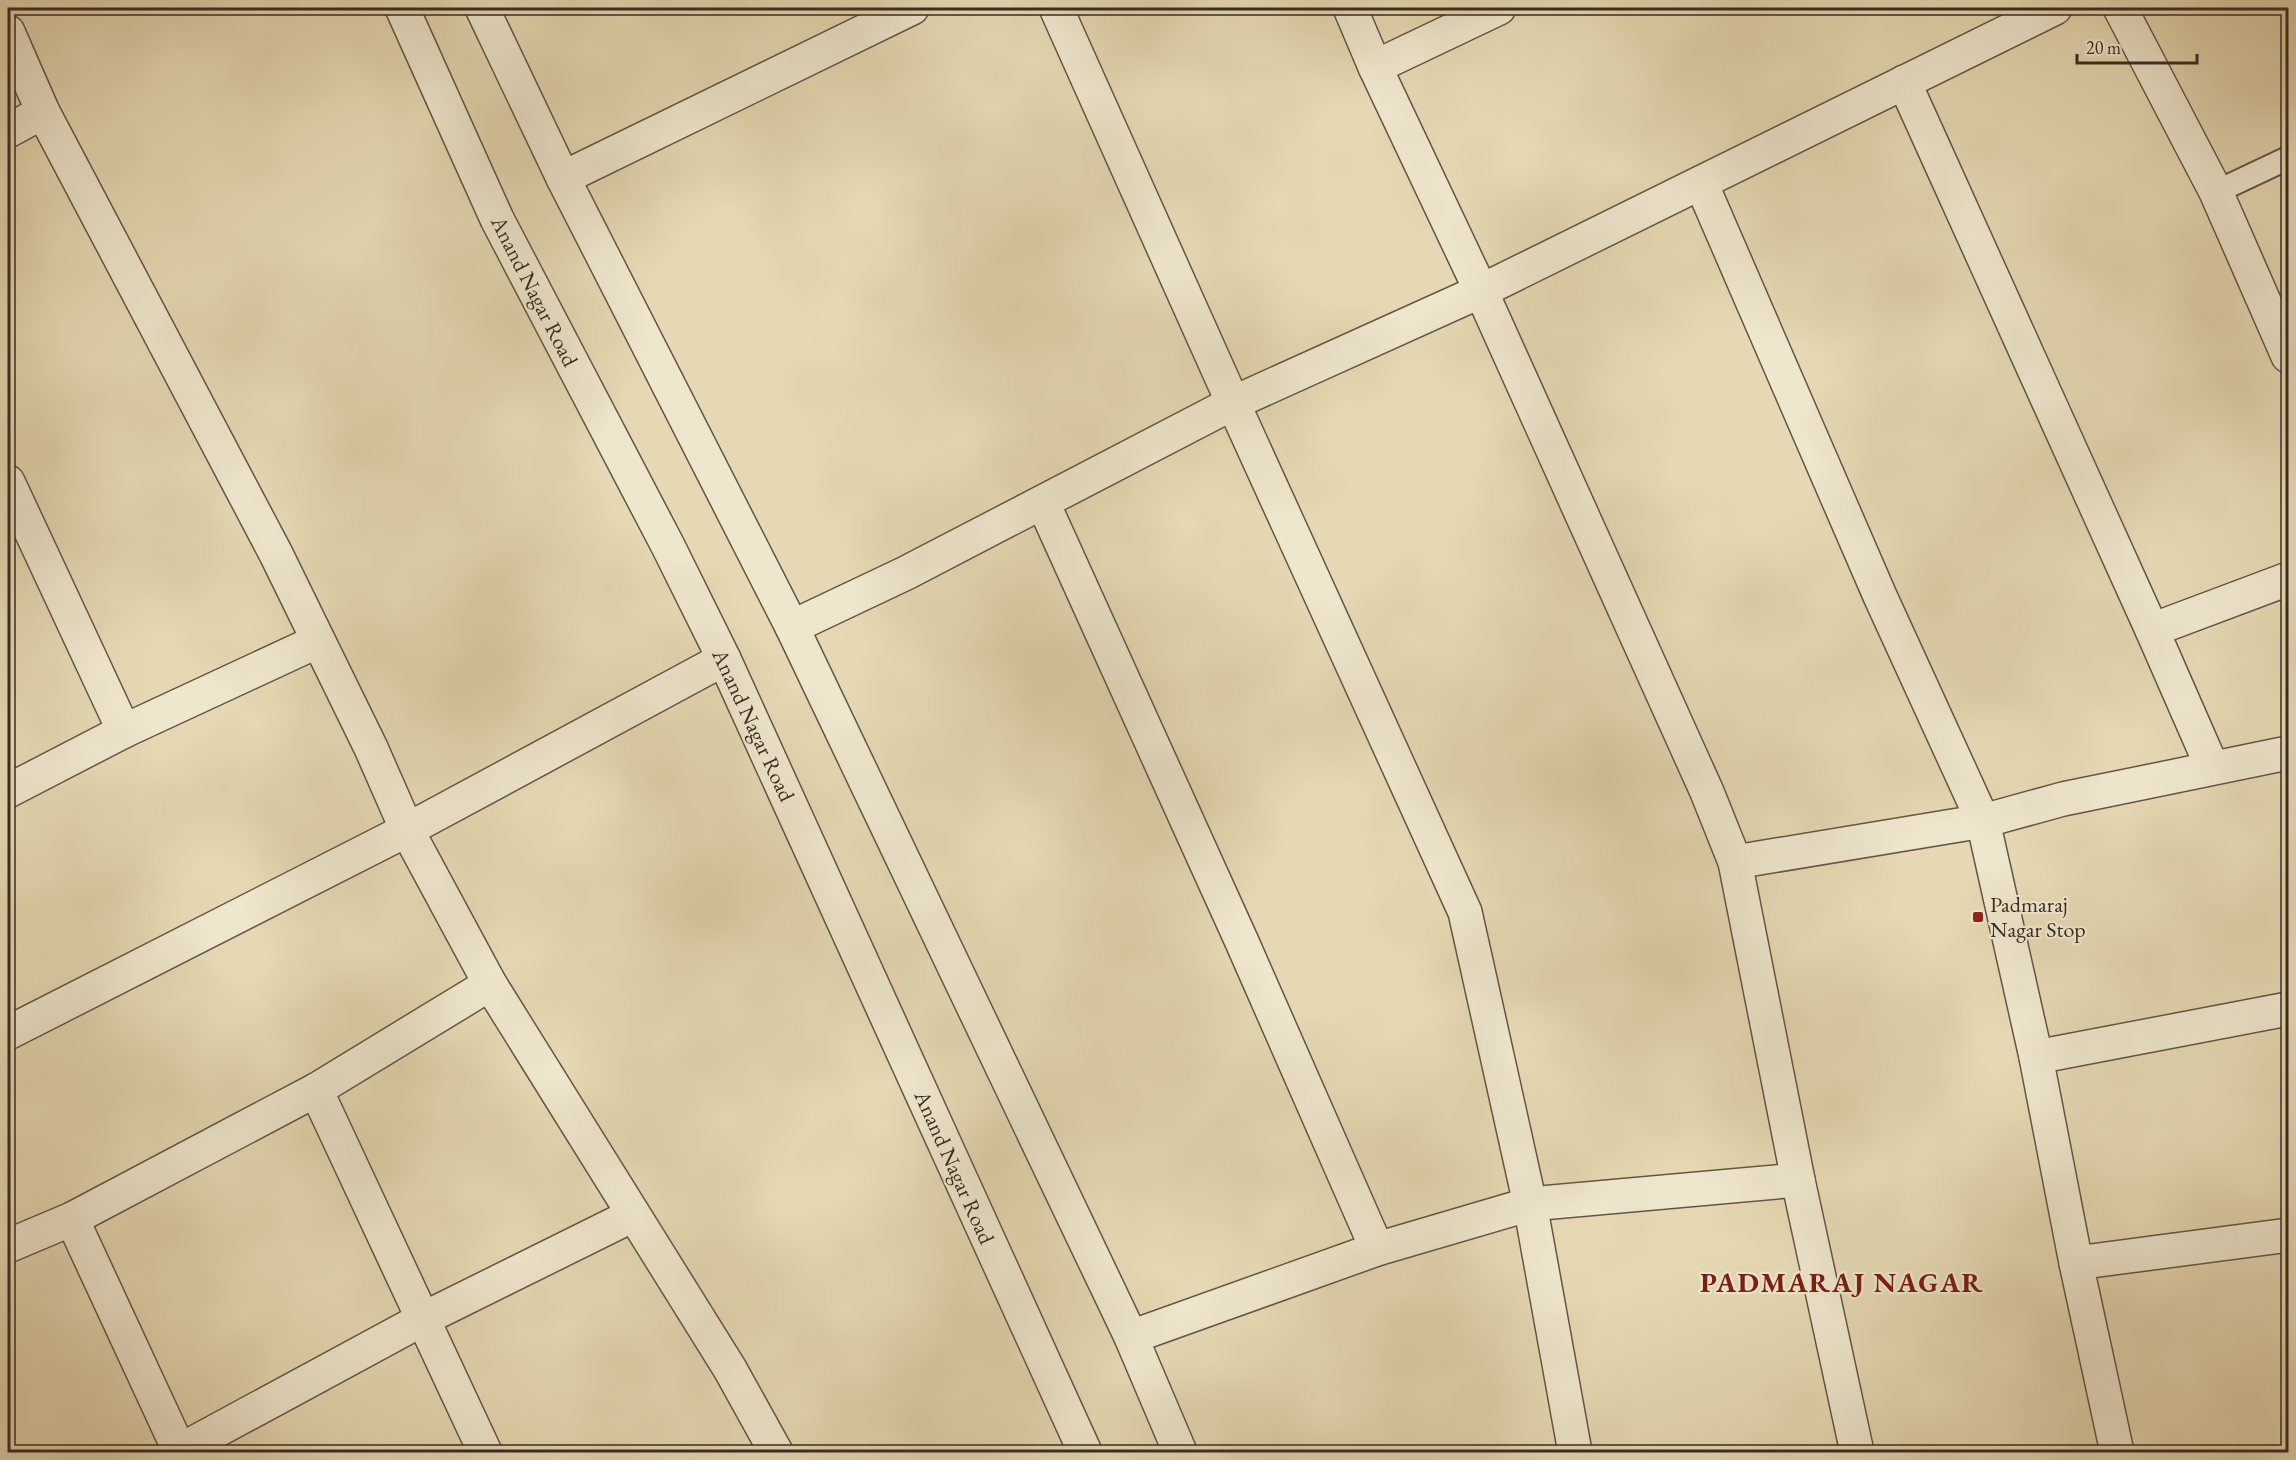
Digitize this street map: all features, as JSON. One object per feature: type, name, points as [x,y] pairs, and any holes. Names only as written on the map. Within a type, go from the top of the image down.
[{"type":"street","name":"Anand Nagar Road","points":[[402,8],[496,219],[668,546],[724,659],[1085,1452]]},
{"type":"street","points":[[482,8],[563,178],[792,627],[1131,1337],[1180,1452]]},
{"type":"street","points":[[563,178],[912,8]]},
{"type":"street","points":[[1056,8],[1464,912],[1530,1204],[1575,1452]]},
{"type":"street","points":[[1350,8],[1375,67],[1481,291],[1707,792],[1735,862],[1798,1180],[1857,1452]]},
{"type":"street","points":[[1375,67],[1499,8]]},
{"type":"street","points":[[792,627],[906,573],[1233,403],[1481,291],[2055,8]]},
{"type":"street","points":[[2120,8],[2216,192],[2289,356]]},
{"type":"street","points":[[8,32],[43,112],[276,554],[371,748],[407,830],[489,984],[730,1369],[776,1452]]},
{"type":"street","points":[[1904,82],[2212,767]]},
{"type":"street","points":[[8,131],[43,112]]},
{"type":"street","points":[[1701,183],[1880,596],[1983,821],[2036,1058],[2076,1263],[2117,1452]]},
{"type":"street","points":[[8,482],[124,731]]},
{"type":"street","points":[[1043,503],[1242,942],[1377,1249]]},
{"type":"street","points":[[2152,630],[2289,579]]},
{"type":"street","points":[[8,791],[124,731],[318,641]]},
{"type":"street","points":[[8,1033],[407,830],[724,659]]},
{"type":"street","points":[[1735,862],[1983,821],[2063,800],[2212,767],[2289,753]]},
{"type":"street","points":[[8,1246],[72,1219],[316,1090],[489,984]]},
{"type":"street","points":[[2036,1058],[2289,1009]]},
{"type":"street","points":[[316,1090],[485,1452]]},
{"type":"street","points":[[1131,1337],[1377,1249],[1530,1204],[1798,1180]]},
{"type":"street","points":[[72,1219],[180,1452],[423,1319],[633,1215]]},
{"type":"street","points":[[2076,1263],[2289,1235]]},
{"type":"lane","points":[[2216,192],[2289,158]]},
{"type":"place","name":"Padmaraj Nagar Stop","points":[[1978,917]]},
{"type":"district","name":"PADMARAJ NAGAR","points":[[1842,1282]]}]
